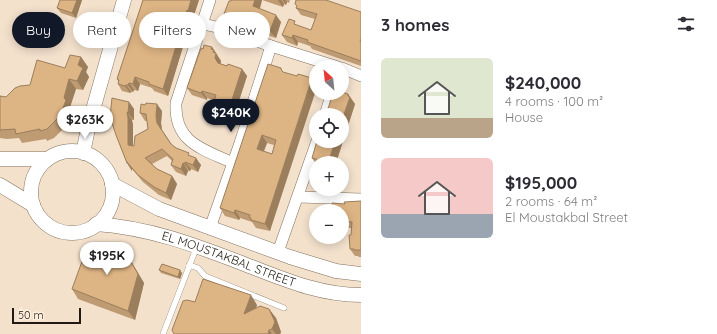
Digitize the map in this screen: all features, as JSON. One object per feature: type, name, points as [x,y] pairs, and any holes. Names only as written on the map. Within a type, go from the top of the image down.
[{"type":"street","points":[[83,153],[87,130],[124,0]]},
{"type":"street","points":[[206,14],[210,0]]},
{"type":"street","points":[[206,25],[221,28],[316,60]]},
{"type":"street","points":[[210,228],[271,46]]},
{"type":"street","points":[[195,48],[176,103],[178,126],[197,147],[233,163]]},
{"type":"street","points":[[349,71],[361,76]]},
{"type":"street","points":[[278,252],[315,148]]},
{"type":"street","points":[[74,151],[83,153],[95,158],[109,175],[112,184],[112,199],[105,216],[89,229],[80,232],[62,231],[46,224],[36,212],[31,195],[34,177],[48,159],[56,154],[74,151]]},
{"type":"street","points":[[0,159],[48,159]]},
{"type":"street","name":"EL MOUSTAKBAL STREET","points":[[112,184],[159,209],[210,228],[336,271],[361,274]]},
{"type":"street","points":[[0,185],[33,205]]},
{"type":"street","points":[[298,196],[361,199]]},
{"type":"street","name":"EL MOUSTAKBAL STREET","points":[[96,224],[123,227],[159,234],[197,246],[297,284],[329,293],[361,295]]},
{"type":"lane","points":[[163,334],[197,246]]},
{"type":"lane","points":[[189,265],[198,268],[205,276],[284,308]]},
{"type":"building","points":[[60,0],[77,0],[72,13],[57,8]]},
{"type":"building","points":[[143,0],[191,0],[186,12],[139,12]]},
{"type":"building","points":[[255,0],[253,6],[268,12],[225,12],[229,1]]},
{"type":"building","points":[[296,0],[326,0],[361,12],[361,61],[307,42],[308,40],[293,35],[292,38],[282,35],[289,19],[295,21],[294,24],[311,30],[317,14],[296,8]]},
{"type":"building","points":[[139,12],[139,48],[175,48],[163,89],[135,77],[133,84],[129,83],[125,86],[118,84],[119,80],[117,79],[127,48],[131,48],[131,36]]},
{"type":"building","points":[[270,13],[276,15],[270,31]]},
{"type":"building","points":[[206,46],[212,47],[211,49],[214,50],[213,52],[216,53],[215,58],[218,63],[227,66],[228,64],[242,69],[229,109],[227,108],[225,112],[217,109],[216,104],[213,103],[216,95],[202,91],[201,93],[187,88],[201,48],[206,48]]},
{"type":"building","points":[[70,55],[81,57],[78,65],[83,68],[77,81],[69,79],[64,98],[66,100],[60,116],[47,129],[40,131],[40,129],[16,134],[15,129],[0,130],[0,96],[6,97],[15,88],[30,85],[37,60],[65,68]]},
{"type":"building","points":[[268,64],[281,68],[283,72],[297,76],[298,74],[309,77],[309,87],[265,224],[251,220],[249,217],[250,215],[235,210],[234,213],[220,208]],"holes":[[[262,135],[276,140],[272,154],[257,149]]]},
{"type":"building","points":[[112,98],[129,102],[128,113],[127,112],[128,145],[134,146],[135,136],[148,129],[146,114],[140,113],[141,104],[157,104],[157,123],[171,144],[176,148],[189,153],[188,155],[196,158],[193,165],[185,162],[185,164],[183,163],[181,169],[171,165],[173,159],[162,149],[145,158],[157,169],[172,176],[166,193],[154,187],[138,175],[127,163],[110,117]]},
{"type":"building","points":[[331,100],[349,100],[346,108],[328,108]]},
{"type":"building","points":[[315,148],[333,148],[330,156],[313,156]]},
{"type":"building","points":[[361,201],[361,250],[350,249],[349,235],[351,235],[352,222],[349,222],[349,204],[345,204],[344,202]]},
{"type":"building","points":[[84,248],[123,248],[138,274],[128,311],[72,289],[84,256]]},
{"type":"building","points":[[162,264],[180,270],[178,277],[159,270]]},
{"type":"building","points":[[203,279],[251,295],[244,314],[260,306],[269,309],[275,322],[272,329],[269,330],[268,334],[174,334],[172,330],[183,301],[187,300],[195,302]]}]
